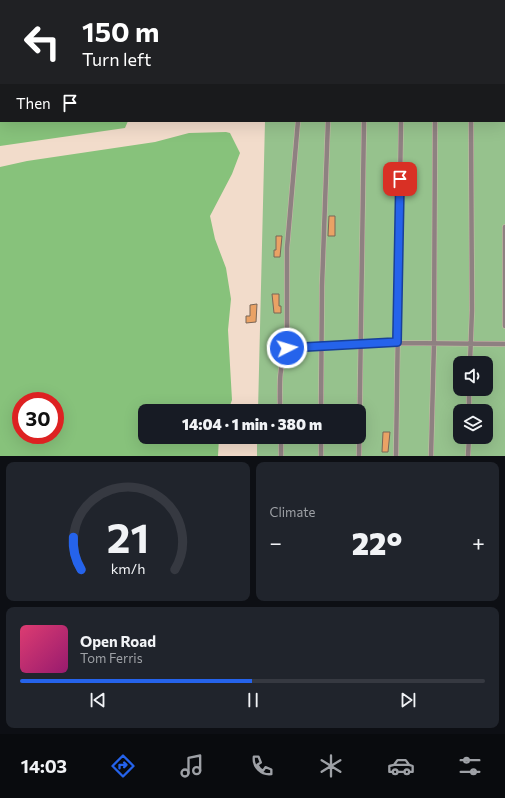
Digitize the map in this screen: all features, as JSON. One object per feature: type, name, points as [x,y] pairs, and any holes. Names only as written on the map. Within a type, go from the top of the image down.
[{"type":"street","points":[[280,404],[281,360],[287,348],[287,248],[298,122]]},
{"type":"street","points":[[321,404],[328,122]]},
{"type":"street","points":[[359,456],[364,122]]},
{"type":"street","points":[[396,456],[401,122]]},
{"type":"street","points":[[431,456],[434,343],[436,122]]},
{"type":"street","points":[[470,356],[472,122]]},
{"type":"street","points":[[505,227],[505,326]]},
{"type":"street","points":[[287,348],[397,342],[505,344]]},
{"type":"street","points":[[281,444],[281,456]]},
{"type":"street","points":[[321,444],[321,456]]},
{"type":"street","points":[[468,456],[469,444]]},
{"type":"green space","points":[[0,122],[128,122],[125,128],[0,146]]},
{"type":"green space","points":[[265,122],[505,122],[505,456],[257,456],[257,444],[366,444],[366,404],[258,404]]},
{"type":"green space","points":[[226,132],[230,133],[240,153],[232,174],[210,216],[215,239],[226,268],[231,299],[228,330],[232,400],[231,404],[138,404],[138,444],[219,444],[218,456],[0,456],[0,167],[27,161],[155,142],[189,133]]},
{"type":"building","points":[[329,216],[335,216],[335,236],[328,236]]},
{"type":"building","points":[[276,236],[282,236],[280,257],[274,257],[274,250],[276,250]]},
{"type":"building","points":[[272,294],[279,294],[279,306],[281,306],[281,313],[274,313]]},
{"type":"building","points":[[257,304],[256,322],[246,323],[246,316],[250,316],[250,305]]},
{"type":"building","points":[[383,432],[390,432],[388,452],[382,452]]},
{"type":"route","points":[[287,348],[397,342],[400,179]]}]
